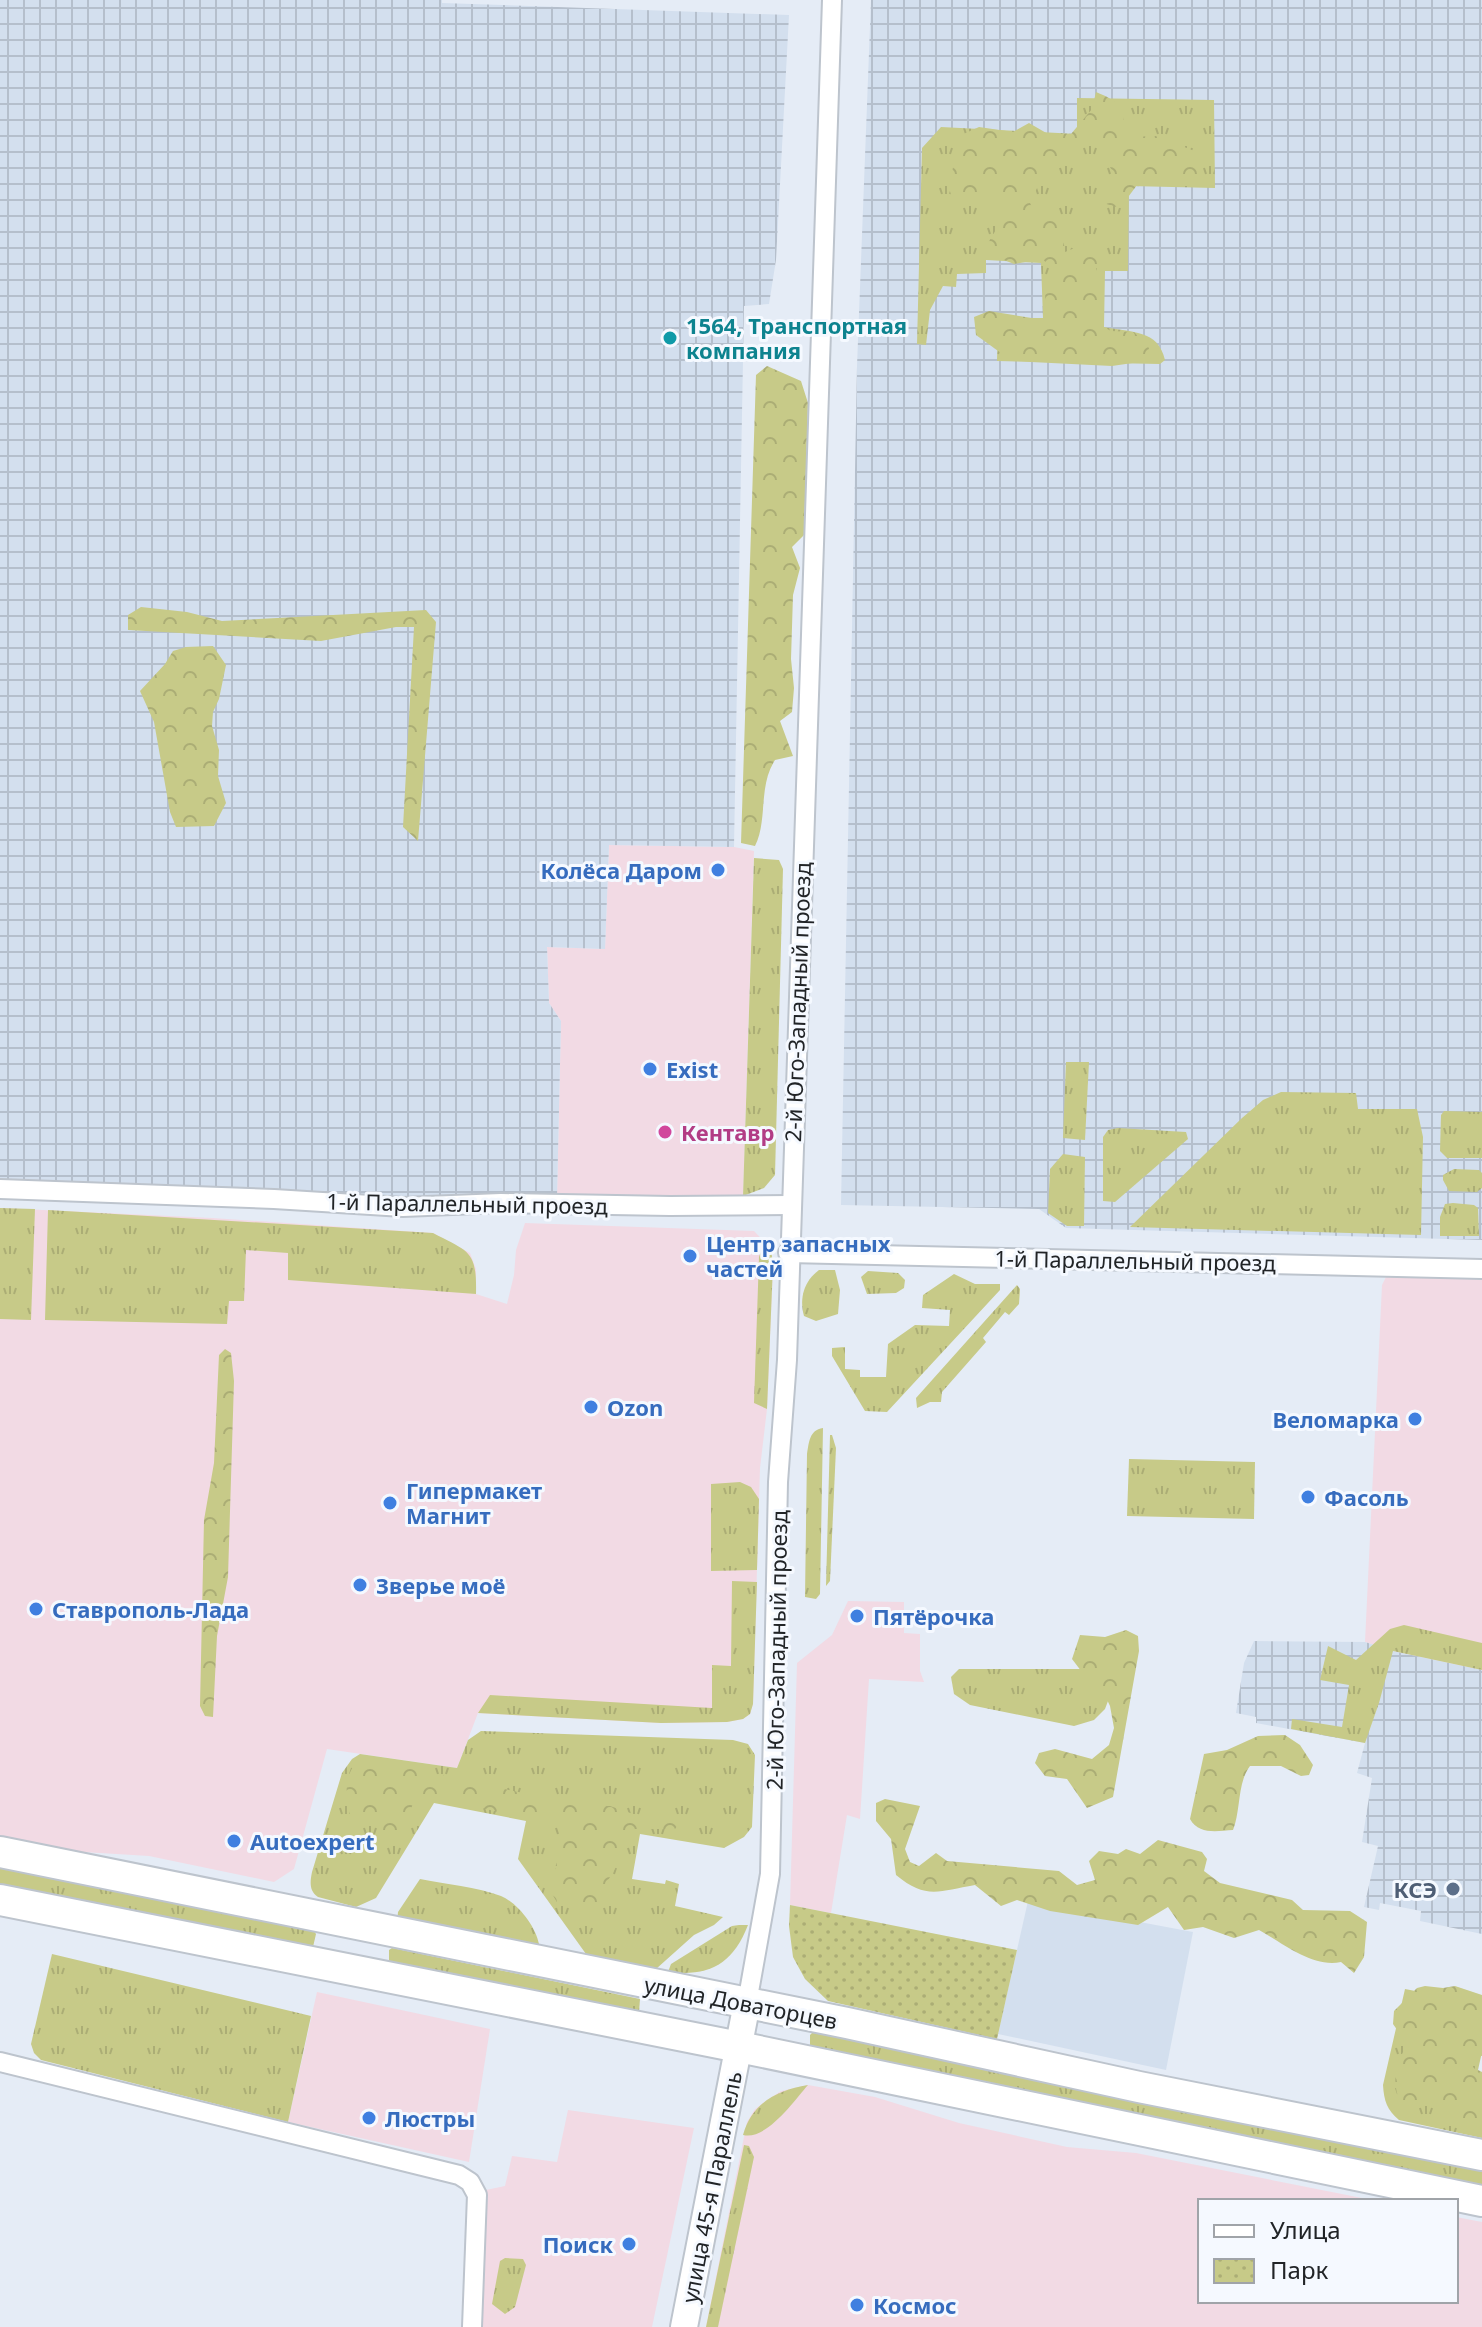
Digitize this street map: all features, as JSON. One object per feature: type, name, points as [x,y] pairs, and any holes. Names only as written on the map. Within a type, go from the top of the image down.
[{"type":"main road","name":"улица Доваторцев","points":[[0,1852],[1482,2155]]},
{"type":"main road","name":"улица Доваторцев","points":[[0,1900],[739,2047],[1482,2201]]},
{"type":"main road","name":"улица 45-я Параллель","points":[[684,2327],[747,2003]]},
{"type":"street","name":"2-й Юго-Западный проезд","points":[[747,2003],[770,1874],[778,1482],[787,1360],[788,1253],[832,0]]},
{"type":"street","name":"1-й Параллельный проезд","points":[[0,1189],[403,1207],[501,1203],[686,1207],[790,1205]]},
{"type":"street","name":"1-й Параллельный проезд","points":[[788,1253],[1482,1269]]},
{"type":"street","points":[[0,2062],[230,2116],[459,2175],[470,2182],[477,2195],[472,2327]]},
{"type":"shaded area","points":[[0,0],[442,0],[442,3],[789,15],[776,260],[769,304],[744,306],[734,847],[609,845],[605,949],[547,947],[549,1003],[561,1021],[557,1196],[429,1198],[0,1179]]},
{"type":"shaded area","points":[[871,0],[1482,0],[1482,1240],[1066,1228],[1039,1209],[841,1205],[857,366]]},
{"type":"shaded area","points":[[609,845],[734,847],[754,851],[743,1196],[711,1199],[557,1196],[561,1021],[549,1003],[547,947],[605,949]]},
{"type":"shaded area","points":[[0,1208],[433,1233],[470,1253],[476,1269],[476,1294],[507,1304],[516,1250],[525,1223],[754,1231],[771,1249],[773,1265],[767,1409],[760,1468],[753,1704],[750,1714],[743,1719],[727,1722],[661,1723],[478,1713],[457,1768],[327,1749],[294,1869],[274,1882],[149,1856],[67,1851],[0,1837]]},
{"type":"shaded area","points":[[1388,1273],[1482,1278],[1482,1670],[1365,1642],[1382,1285]]},
{"type":"shaded area","points":[[848,1601],[904,1602],[904,1633],[920,1634],[920,1671],[924,1682],[869,1679],[860,1819],[847,1815],[831,1913],[790,1905],[797,1663],[832,1635]]},
{"type":"shaded area","points":[[1254,1641],[1365,1642],[1482,1670],[1482,1934],[1420,1921],[1421,1911],[1380,1903],[1379,1910],[1364,1907],[1378,1846],[1362,1842],[1372,1778],[1357,1773],[1365,1743],[1256,1723],[1256,1717],[1236,1713],[1244,1663]]},
{"type":"shaded area","points":[[1028,1901],[1193,1932],[1166,2070],[998,2034]]},
{"type":"shaded area","points":[[317,1992],[490,2029],[469,2162],[288,2122]]},
{"type":"shaded area","points":[[808,2085],[875,2097],[959,2123],[1067,2147],[1136,2153],[1367,2199],[1198,2199],[1198,2303],[1458,2303],[1458,2217],[1482,2222],[1482,2327],[706,2327],[747,2122],[755,2109],[781,2091]]},
{"type":"shaded area","points":[[568,2110],[694,2128],[652,2327],[474,2327],[486,2190],[505,2186],[512,2156],[557,2162]]},
{"type":"green space","points":[[1096,92],[1120,108],[1123,137],[1156,136],[1197,152],[1200,161],[1196,184],[1140,181],[1120,208],[1103,203],[1104,187],[1113,172],[1095,142],[1084,141],[1073,157],[1058,163],[1046,174],[1030,203],[1036,215],[1061,221],[1065,252],[1082,245],[1101,255],[1096,269],[1101,284],[1098,324],[1111,331],[1134,332],[1148,346],[1153,360],[1112,366],[1012,361],[976,335],[974,317],[989,311],[1044,320],[1046,281],[1052,267],[1042,259],[1014,264],[994,256],[988,243],[1003,218],[1001,201],[952,198],[949,188],[959,136],[979,127],[1013,132],[1029,123],[1048,134],[1071,134],[1092,109]]},
{"type":"green space","points":[[1077,98],[1214,100],[1215,188],[1129,186],[1128,271],[1105,271],[1104,327],[1150,338],[1162,350],[1165,360],[1160,364],[997,361],[998,318],[1043,318],[1041,263],[986,260],[986,273],[957,274],[956,287],[943,286],[930,310],[926,345],[917,344],[922,148],[941,127],[1077,134]]},
{"type":"green space","points":[[767,366],[801,381],[808,403],[804,535],[792,547],[800,568],[793,595],[792,712],[780,721],[793,756],[775,760],[770,770],[755,846],[741,843],[756,375]]},
{"type":"green space","points":[[141,607],[187,612],[222,621],[426,610],[436,622],[418,841],[403,827],[414,627],[396,627],[321,641],[128,630],[128,615]]},
{"type":"green space","points":[[213,646],[226,665],[212,726],[219,750],[218,776],[226,803],[214,826],[176,827],[170,812],[154,722],[140,691],[173,651]]},
{"type":"green space","points":[[754,858],[779,860],[783,869],[775,1175],[764,1188],[743,1196]]},
{"type":"green space","points":[[1066,1062],[1089,1062],[1085,1140],[1063,1138]]},
{"type":"green space","points":[[1281,1092],[1356,1093],[1358,1109],[1417,1109],[1423,1137],[1421,1235],[1130,1227],[1242,1118],[1263,1100]]},
{"type":"green space","points":[[1444,1111],[1482,1112],[1482,1158],[1447,1158],[1440,1151],[1441,1115]]},
{"type":"green space","points":[[1108,1130],[1186,1132],[1188,1139],[1115,1202],[1103,1201],[1103,1137]]},
{"type":"green space","points":[[1063,1154],[1085,1157],[1084,1226],[1067,1226],[1048,1213],[1050,1169]]},
{"type":"green space","points":[[1454,1169],[1479,1170],[1482,1173],[1482,1188],[1477,1192],[1449,1191],[1443,1175]]},
{"type":"green space","points":[[1445,1204],[1478,1208],[1479,1236],[1440,1236],[1440,1217]]},
{"type":"green space","points":[[0,1208],[35,1209],[31,1320],[0,1319]]},
{"type":"green space","points":[[48,1210],[433,1233],[468,1254],[475,1269],[476,1294],[288,1280],[288,1253],[246,1250],[244,1301],[229,1301],[227,1324],[45,1320]]},
{"type":"green space","points":[[762,1248],[771,1249],[773,1265],[767,1409],[754,1403],[759,1257]]},
{"type":"green space","points":[[819,1270],[835,1270],[840,1290],[838,1314],[816,1321],[804,1316],[802,1303],[806,1285]]},
{"type":"green space","points":[[868,1271],[898,1273],[905,1280],[904,1288],[896,1293],[867,1294],[861,1277]]},
{"type":"green space","points":[[954,1274],[975,1284],[1000,1284],[1000,1290],[887,1412],[865,1411],[832,1356],[832,1348],[845,1347],[845,1369],[860,1370],[860,1377],[886,1377],[888,1344],[915,1325],[949,1326],[950,1310],[922,1308],[923,1295]]},
{"type":"green space","points":[[1017,1285],[1020,1289],[1019,1304],[1009,1315],[1005,1312],[983,1338],[986,1342],[942,1392],[941,1402],[930,1402],[917,1408],[916,1398]]},
{"type":"green space","points":[[225,1349],[231,1353],[234,1381],[228,1577],[217,1636],[213,1717],[205,1716],[200,1706],[204,1520],[214,1463],[219,1355]]},
{"type":"green space","points":[[823,1428],[820,1594],[816,1599],[805,1597],[807,1454],[812,1434]]},
{"type":"green space","points":[[830,1435],[836,1448],[830,1581],[826,1586]]},
{"type":"green space","points":[[1129,1459],[1255,1462],[1254,1519],[1127,1516]]},
{"type":"green space","points":[[740,1482],[751,1487],[759,1499],[757,1570],[711,1571],[711,1484]]},
{"type":"green space","points":[[732,1581],[757,1582],[753,1704],[750,1714],[743,1719],[661,1723],[478,1713],[490,1695],[712,1708],[712,1665],[731,1666]]},
{"type":"green space","points":[[1404,1625],[1482,1643],[1482,1670],[1393,1651],[1365,1743],[1291,1729],[1292,1719],[1342,1727],[1349,1685],[1320,1680],[1328,1646],[1356,1660],[1390,1629]]},
{"type":"green space","points":[[1126,1630],[1138,1636],[1139,1651],[1113,1797],[1087,1808],[1067,1779],[1045,1776],[1035,1763],[1039,1753],[1055,1749],[1092,1759],[1109,1745],[1114,1728],[1110,1706],[1101,1687],[1088,1680],[1072,1659],[1080,1635],[1105,1637]]},
{"type":"green space","points":[[959,1669],[1090,1669],[1111,1693],[1105,1709],[1094,1720],[1074,1726],[970,1705],[954,1694],[951,1677]]},
{"type":"green space","points":[[481,1731],[733,1740],[748,1744],[755,1755],[752,1827],[744,1837],[724,1848],[640,1834],[632,1879],[665,1884],[666,1880],[679,1884],[675,1906],[723,1917],[694,1935],[656,1969],[586,1954],[518,1859],[526,1821],[434,1803],[376,1898],[356,1907],[315,1895],[311,1886],[312,1872],[342,1773],[352,1759],[360,1754],[457,1768],[468,1740]]},
{"type":"green space","points":[[1285,1735],[1300,1745],[1313,1765],[1309,1775],[1301,1776],[1281,1766],[1250,1766],[1243,1780],[1233,1830],[1198,1828],[1190,1819],[1204,1754],[1227,1750],[1258,1736]]},
{"type":"green space","points":[[364,1755],[375,1761],[583,1806],[610,1806],[636,1815],[677,1814],[682,1820],[675,1829],[629,1829],[619,1862],[607,1882],[600,1923],[581,1922],[571,1907],[558,1904],[551,1892],[559,1848],[559,1821],[523,1818],[452,1802],[414,1799],[404,1835],[397,1840],[368,1820],[351,1819],[347,1784],[352,1769]]},
{"type":"green space","points":[[885,1799],[920,1806],[905,1849],[910,1862],[919,1866],[936,1853],[947,1861],[1059,1871],[1077,1885],[1095,1880],[1089,1861],[1099,1851],[1118,1854],[1126,1849],[1140,1854],[1158,1840],[1202,1852],[1207,1859],[1204,1871],[1220,1883],[1292,1900],[1303,1910],[1350,1911],[1367,1922],[1364,1957],[1354,1973],[1341,1962],[1320,1962],[1299,1954],[1259,1930],[1234,1938],[1203,1927],[1184,1930],[1168,1907],[1138,1925],[1050,1911],[1017,1900],[1001,1906],[975,1885],[925,1891],[896,1875],[891,1839],[876,1821],[876,1803]]},
{"type":"green space","points":[[0,1866],[314,1931],[313,1947],[310,1949],[0,1885]]},
{"type":"green space","points":[[420,1879],[482,1890],[507,1899],[525,1916],[539,1944],[534,1949],[397,1922],[398,1912]]},
{"type":"green space","points":[[790,1905],[1017,1950],[997,2039],[828,2001],[805,1979],[793,1957]]},
{"type":"green space","points":[[748,1925],[735,1950],[718,1965],[696,1972],[668,1972],[671,1964],[732,1926]]},
{"type":"green space","points":[[392,1948],[640,1999],[639,2012],[389,1963],[389,1950]]},
{"type":"green space","points":[[52,1954],[311,2016],[288,2122],[41,2060],[31,2044]]},
{"type":"green space","points":[[1455,1986],[1482,1995],[1482,2056],[1473,2055],[1471,2065],[1482,2076],[1482,2124],[1454,2122],[1433,2104],[1400,2102],[1396,2073],[1407,2044],[1393,2024],[1394,2011],[1417,1988]]},
{"type":"green space","points":[[1405,1989],[1482,2004],[1482,2052],[1478,2070],[1482,2072],[1482,2138],[1399,2120],[1389,2109],[1383,2085]]},
{"type":"green space","points":[[813,2032],[1482,2169],[1482,2186],[810,2048]]},
{"type":"green space","points":[[808,2085],[770,2126],[752,2135],[743,2135],[759,2106],[786,2090]]},
{"type":"green space","points":[[744,2145],[749,2146],[754,2157],[718,2327],[706,2327]]},
{"type":"green space","points":[[505,2258],[523,2259],[526,2265],[515,2307],[505,2314],[492,2304],[500,2261]]},
{"type":"place","name":"1564, Транспортная компания","points":[[670,338]]},
{"type":"place","name":"Колёса Даром","points":[[718,870]]},
{"type":"place","name":"Exist","points":[[650,1069]]},
{"type":"place","name":"Кентавр","points":[[665,1132]]},
{"type":"place","name":"Центр запасных частей","points":[[690,1256]]},
{"type":"place","name":"Ozon","points":[[591,1407]]},
{"type":"place","name":"Веломарка","points":[[1415,1419]]},
{"type":"place","name":"Фасоль","points":[[1308,1497]]},
{"type":"place","name":"Гипермакет Магнит","points":[[390,1503]]},
{"type":"place","name":"Зверье моё","points":[[360,1585]]},
{"type":"place","name":"Ставрополь-Лада","points":[[36,1609]]},
{"type":"place","name":"Пятёрочка","points":[[857,1616]]},
{"type":"place","name":"Autoexpert","points":[[234,1841]]},
{"type":"place","name":"КСЭ","points":[[1453,1889]]},
{"type":"place","name":"Люстры","points":[[369,2118]]},
{"type":"place","name":"Поиск","points":[[629,2244]]},
{"type":"place","name":"Космос","points":[[857,2305]]}]
